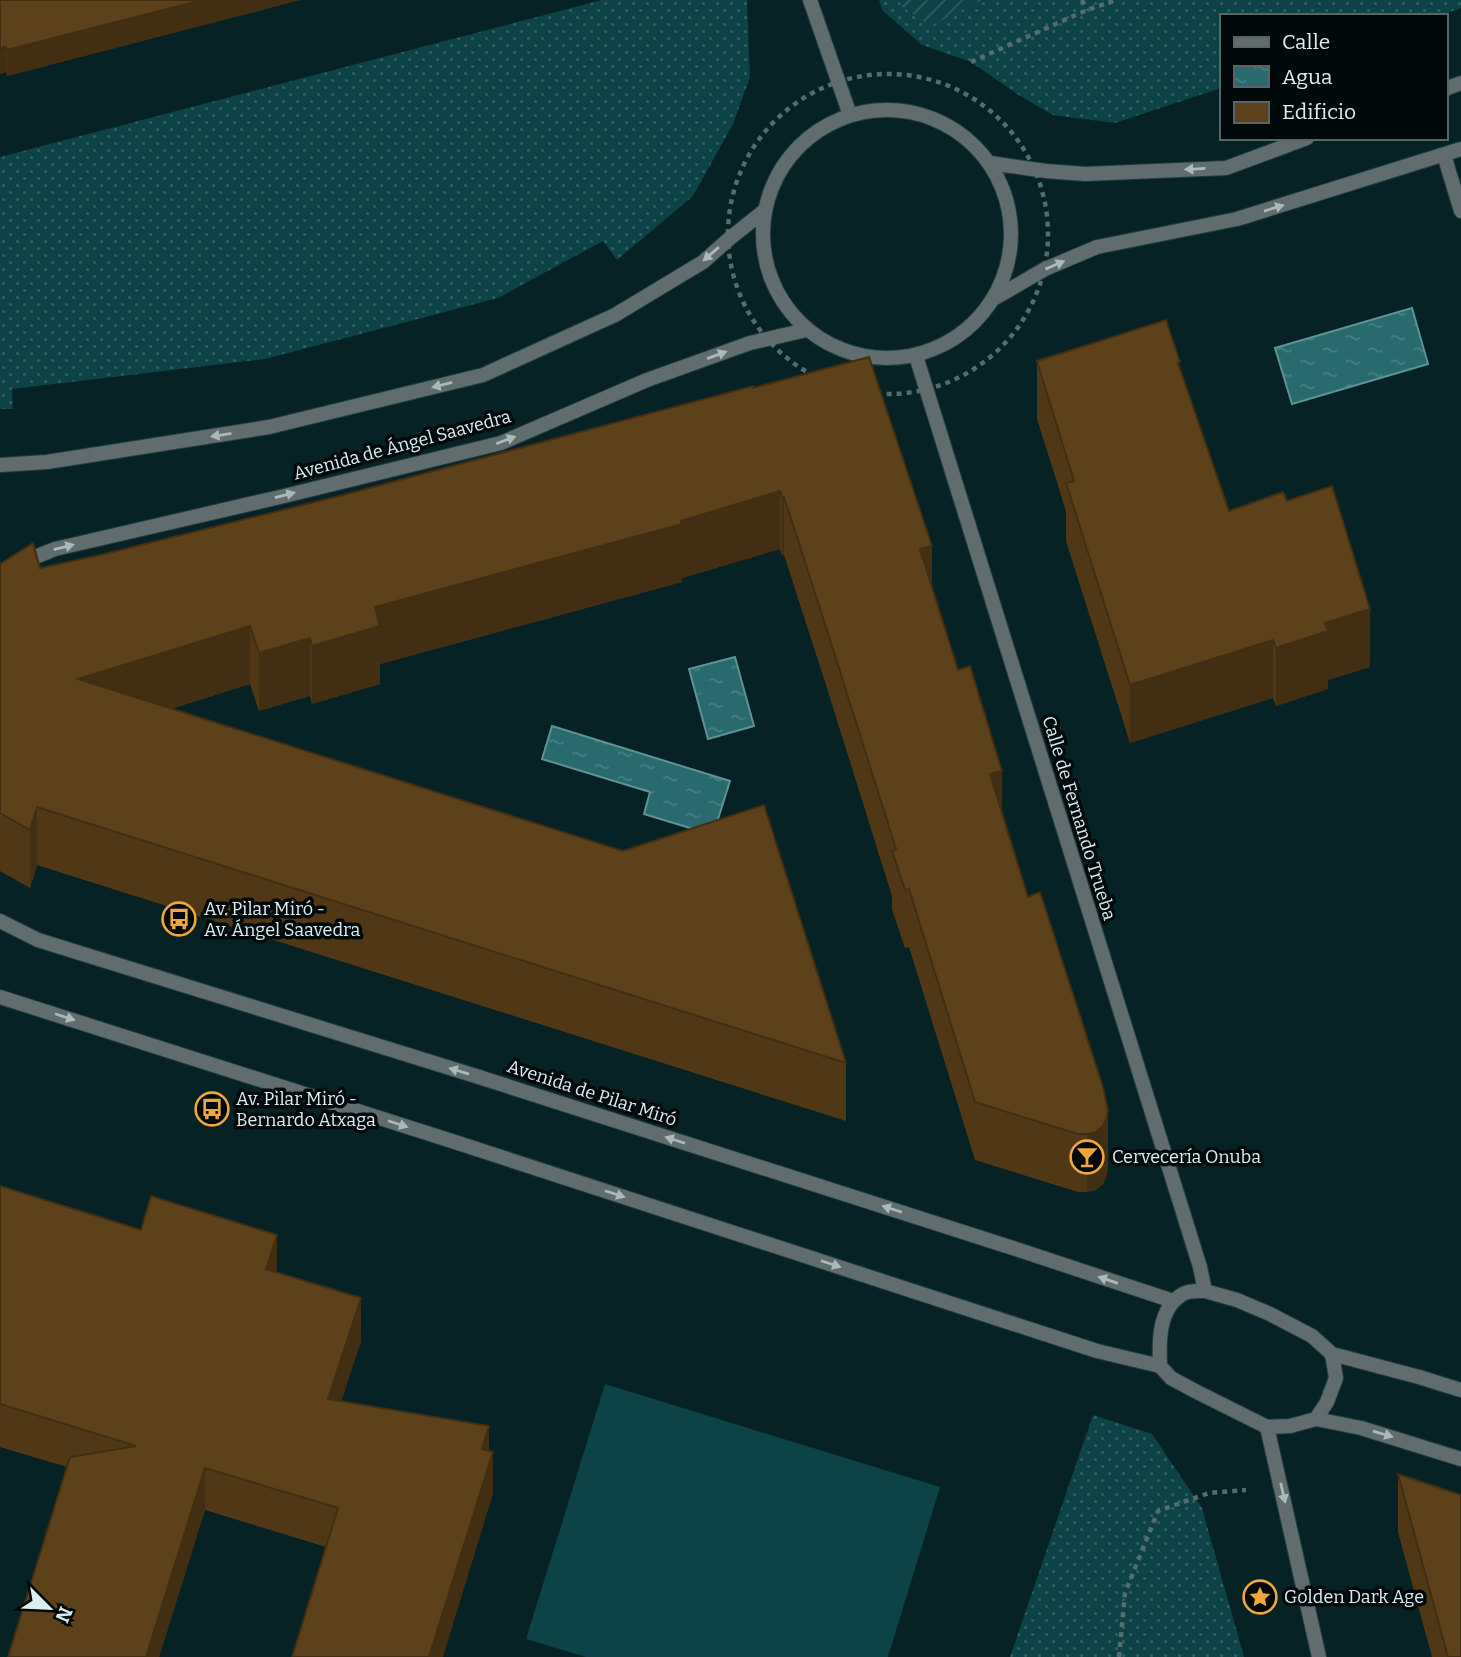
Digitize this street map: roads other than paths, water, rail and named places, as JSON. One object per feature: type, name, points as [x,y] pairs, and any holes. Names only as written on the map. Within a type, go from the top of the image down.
[{"type":"street","points":[[810,0],[850,115]]},
{"type":"street","points":[[889,109],[928,116],[963,134],[990,163],[1009,206],[1011,253],[995,298],[974,324],[947,345],[916,356],[877,359],[838,350],[806,330],[778,296],[764,254],[764,211],[781,170],[810,136],[850,115],[889,109]]},
{"type":"street","points":[[990,163],[1085,174],[1226,167],[1301,140]]},
{"type":"street","points":[[995,298],[1045,269],[1097,247],[1237,219],[1461,149]]},
{"type":"street","points":[[1444,155],[1461,211]]},
{"type":"street","points":[[0,465],[47,462],[269,427],[483,375],[615,316],[703,261],[764,211]]},
{"type":"street","name":"Avenida de Ángel Saavedra","points":[[0,571],[55,549],[501,443],[646,380],[750,343],[806,330]]},
{"type":"street","name":"Calle de Fernando Trueba","points":[[916,356],[1200,1267],[1205,1291]]},
{"type":"street","name":"Avenida de Pilar Miró","points":[[0,921],[38,940],[492,1081],[1173,1301]]},
{"type":"street","points":[[0,997],[1097,1351],[1160,1366],[1171,1378],[1267,1427],[1290,1426],[1316,1419],[1361,1428],[1461,1459]]},
{"type":"street","points":[[1160,1366],[1159,1342],[1163,1321],[1173,1301],[1185,1292],[1205,1291],[1237,1300],[1270,1314],[1312,1336],[1332,1354],[1461,1390]]},
{"type":"street","points":[[1316,1419],[1327,1402],[1336,1378],[1332,1354]]},
{"type":"street","points":[[1267,1427],[1320,1657]]},
{"type":"water","points":[[1412,308],[1428,364],[1292,404],[1275,348]]},
{"type":"water","points":[[735,657],[754,726],[708,739],[689,669]]},
{"type":"water","points":[[552,726],[730,781],[713,835],[644,814],[650,792],[542,759]]},
{"type":"place","name":"Av. Pilar Miró - Av. Ángel Saavedra","points":[[179,919]]},
{"type":"place","name":"Av. Pilar Miró - Bernardo Atxaga","points":[[212,1109]]},
{"type":"place","name":"Cervecería Onuba","points":[[1087,1157]]},
{"type":"place","name":"Golden Dark Age","points":[[1260,1597]]}]
